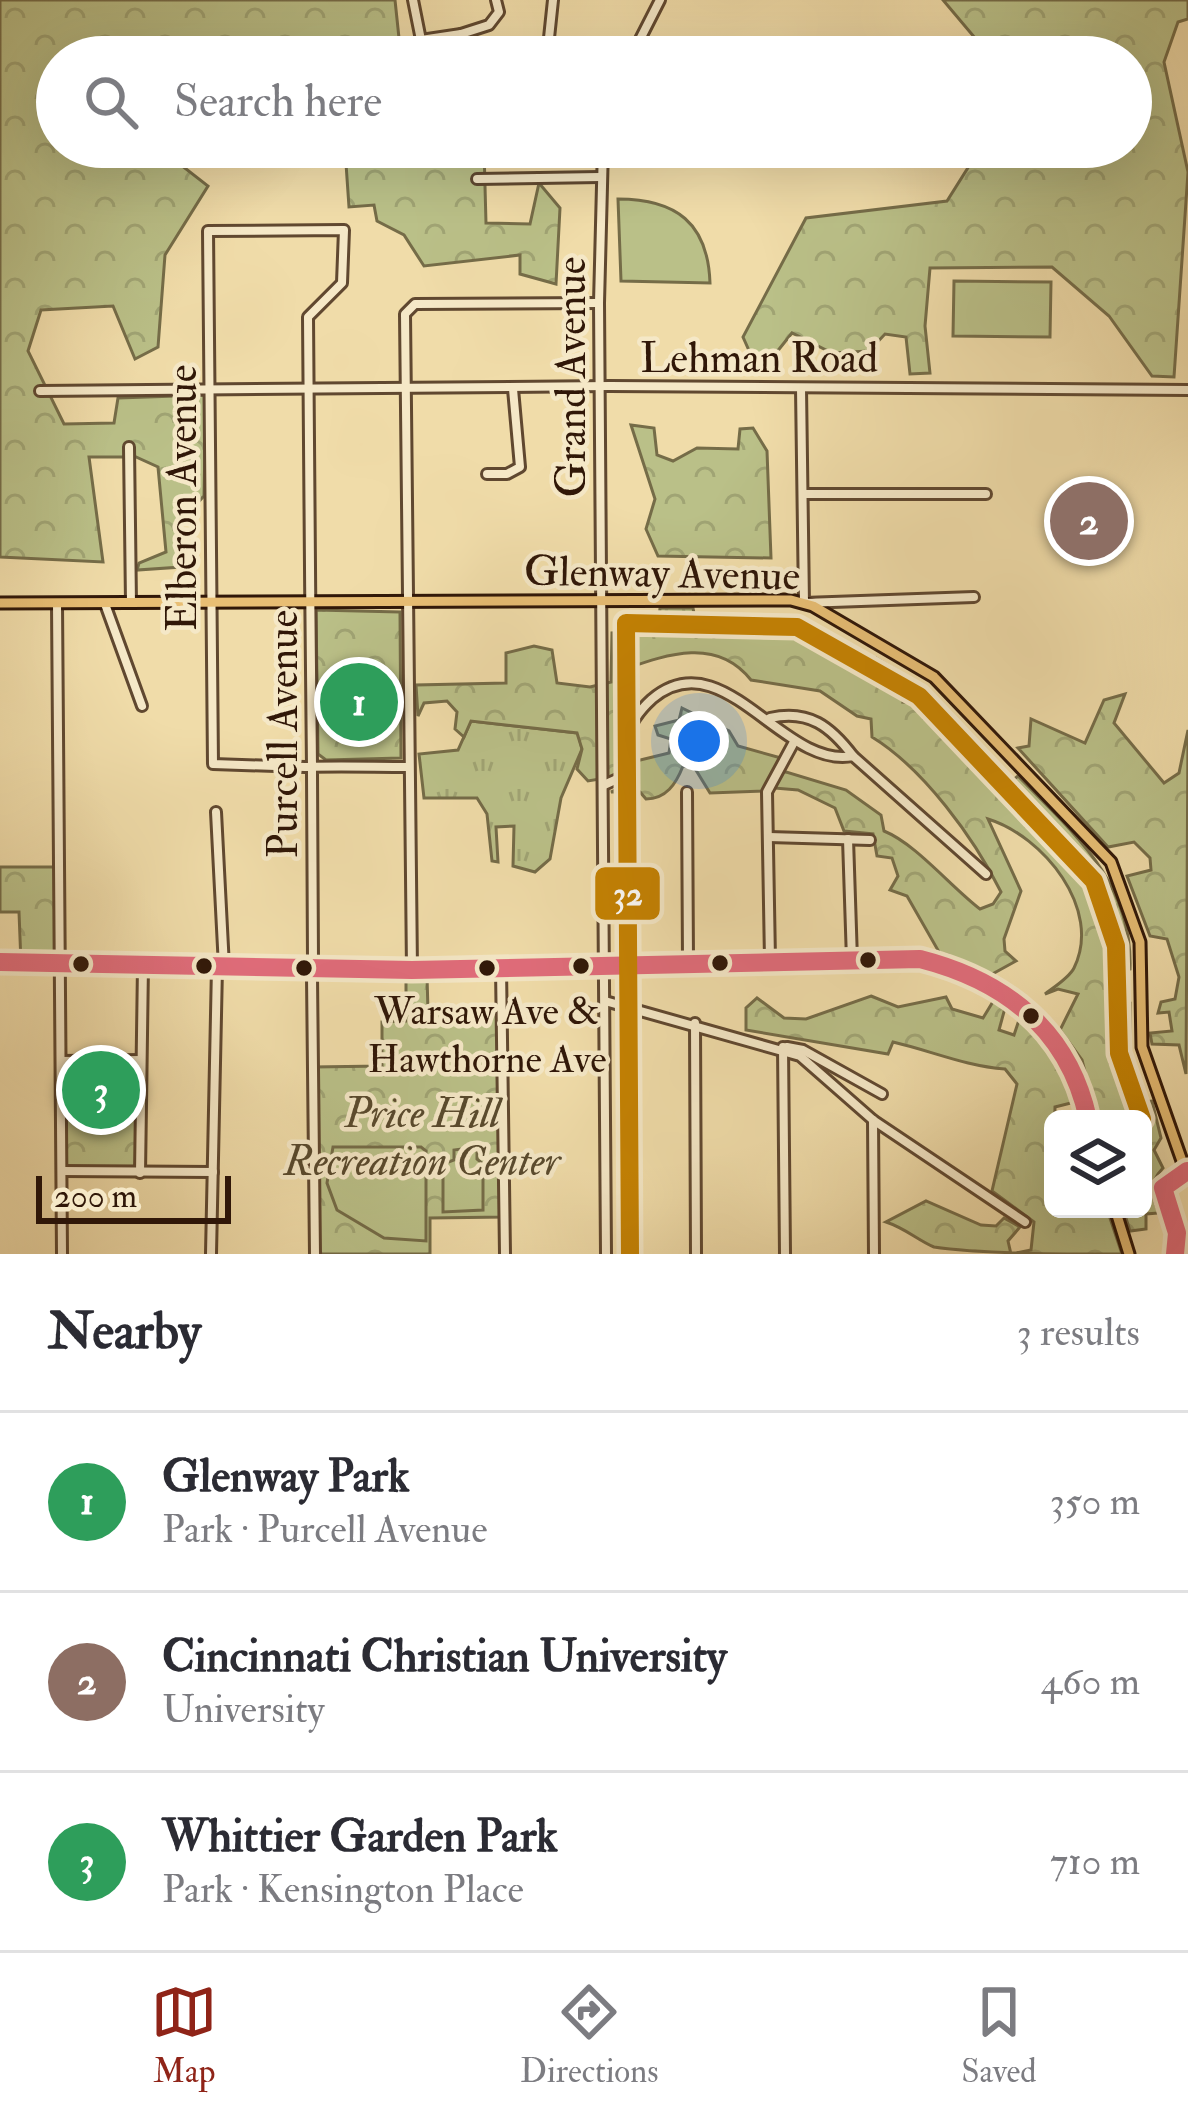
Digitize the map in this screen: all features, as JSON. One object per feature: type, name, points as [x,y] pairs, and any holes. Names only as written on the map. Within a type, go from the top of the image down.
[{"type":"main road","name":"Glenway Avenue","points":[[0,604],[602,599],[804,603],[934,677],[1111,862],[1140,942],[1142,1046],[1188,1172]]},
{"type":"main road","points":[[0,962],[412,970],[688,961],[935,962],[1036,1019],[1073,1064],[1086,1110]]},
{"type":"main road","points":[[1175,1254],[1177,1233],[1163,1188],[1188,1172]]},
{"type":"main road","points":[[1117,1218],[1129,1254]]},
{"type":"street","points":[[413,0],[420,36]]},
{"type":"street","points":[[448,36],[488,25],[499,12],[496,0]]},
{"type":"street","points":[[550,36],[553,0]]},
{"type":"street","points":[[642,36],[660,0]]},
{"type":"street","name":"Grand Avenue","points":[[601,168],[606,1254]]},
{"type":"street","points":[[477,178],[600,177]]},
{"type":"street","name":"Purcell Avenue","points":[[208,231],[344,230],[342,283],[308,316],[315,1254]]},
{"type":"street","name":"Elberon Avenue","points":[[208,231],[213,764],[312,767]]},
{"type":"street","points":[[412,970],[408,307],[599,303]]},
{"type":"street","points":[[802,388],[804,603],[974,597]]},
{"type":"street","points":[[487,474],[507,474],[520,467],[513,389]]},
{"type":"street","name":"Lehman Road","points":[[40,391],[1188,390]]},
{"type":"street","points":[[129,447],[131,603]]},
{"type":"street","points":[[803,494],[986,494]]},
{"type":"street","points":[[57,604],[62,1254]]},
{"type":"street","points":[[105,604],[142,706]]},
{"type":"street","points":[[604,785],[626,775],[632,724],[670,688],[704,686],[770,718],[794,742],[826,757],[853,756]]},
{"type":"street","points":[[770,718],[797,716],[821,722],[986,874]]},
{"type":"street","points":[[770,960],[769,785],[794,742]]},
{"type":"street","points":[[312,767],[409,767]]},
{"type":"street","points":[[688,792],[688,961]]},
{"type":"street","points":[[212,1254],[221,967],[216,812]]},
{"type":"street","points":[[769,837],[870,840]]},
{"type":"street","points":[[848,839],[852,960]]},
{"type":"street","points":[[140,1172],[143,965]]},
{"type":"street","points":[[501,967],[505,1254]]},
{"type":"street","points":[[605,1001],[803,1050],[882,1094]]},
{"type":"street","points":[[694,1023],[696,1254]]},
{"type":"street","points":[[783,1047],[808,1061],[873,1120],[1025,1222]]},
{"type":"street","points":[[783,1047],[785,1254]]},
{"type":"street","points":[[61,1060],[141,1060]]},
{"type":"street","points":[[873,1120],[874,1254]]},
{"type":"street","points":[[62,1171],[213,1172]]},
{"type":"green space","points":[[0,0],[395,0],[399,36],[36,36],[36,168],[185,168],[208,186],[165,255],[158,347],[135,359],[113,306],[41,310],[28,351],[64,424],[114,423],[118,398],[206,395],[204,496],[180,522],[181,567],[137,570],[139,563],[166,552],[158,467],[136,457],[89,457],[103,562],[0,557]]},
{"type":"green space","points":[[943,0],[1188,0],[1188,19],[1178,22],[1164,62],[1188,172],[1174,377],[1152,376],[1109,316],[1052,267],[930,268],[925,326],[930,373],[910,374],[906,337],[885,334],[869,351],[832,353],[792,333],[776,353],[751,355],[743,337],[806,218],[947,201],[968,168],[1152,168],[1152,36],[973,36]]},
{"type":"green space","points":[[346,168],[485,168],[486,223],[530,224],[539,183],[560,208],[556,284],[520,274],[520,255],[424,266],[404,235],[377,221],[374,205],[349,207]]},
{"type":"green space","points":[[618,199],[657,204],[685,218],[703,245],[710,283],[621,281]]},
{"type":"green space","points":[[954,281],[1051,282],[1050,337],[953,336]]},
{"type":"green space","points":[[631,425],[654,428],[657,455],[673,461],[697,448],[738,449],[740,429],[753,428],[767,451],[771,558],[658,556],[646,529],[655,499]]},
{"type":"green space","points":[[660,608],[693,608],[697,630],[784,630],[860,671],[876,658],[908,677],[903,702],[922,703],[966,762],[1000,791],[1018,776],[1079,839],[1111,885],[1128,938],[1130,969],[1106,974],[1112,998],[1130,1003],[1130,1038],[1109,1042],[1110,1063],[1116,1064],[1131,1103],[1152,1101],[1161,1138],[1154,1150],[1163,1168],[1152,1189],[1152,1110],[1095,1110],[1082,1060],[1060,1030],[1078,994],[1058,989],[1045,994],[1072,972],[1081,945],[1074,899],[1047,858],[1029,841],[988,819],[1021,891],[1004,939],[1005,951],[1016,961],[985,978],[939,952],[907,896],[890,890],[898,876],[892,858],[877,856],[873,834],[844,831],[835,808],[798,790],[774,788],[783,771],[846,790],[881,815],[884,831],[921,855],[980,909],[993,904],[1001,892],[977,850],[929,786],[872,737],[871,719],[857,716],[820,691],[751,680],[723,658],[691,653],[625,669],[621,689],[629,709],[621,731],[618,776],[588,781],[577,769],[582,749],[577,733],[471,721],[464,737],[455,729],[457,712],[447,701],[424,703],[418,716],[416,685],[506,683],[506,653],[534,646],[552,650],[557,683],[590,687],[611,682],[612,633],[658,631]]},
{"type":"green space","points":[[316,610],[400,612],[401,758],[326,760],[318,754]]},
{"type":"green space","points":[[1125,694],[1114,723],[1164,783],[1179,773],[1188,730],[1186,1074],[1179,1045],[1152,1044],[1150,1033],[1172,1031],[1169,1012],[1158,1013],[1161,1002],[1175,999],[1179,977],[1167,939],[1150,936],[1127,876],[1151,870],[1150,858],[1134,842],[1108,847],[1018,748],[1029,746],[1031,719],[1085,743],[1104,700]]},
{"type":"green space","points":[[682,708],[729,731],[738,746],[781,758],[764,791],[710,793],[694,767],[683,766],[659,796],[646,799],[640,792],[611,792],[624,787],[632,762],[669,753],[671,739],[658,735],[655,726],[679,720]]},
{"type":"green space","points":[[471,721],[578,733],[582,749],[561,798],[550,859],[535,872],[513,866],[514,826],[496,827],[498,862],[492,861],[487,814],[477,798],[424,798],[419,754],[458,750]]},
{"type":"green space","points":[[0,867],[60,867],[61,964],[21,963],[19,912],[0,912]]},
{"type":"green space","name":"Price Hill Recreation Center","points":[[427,976],[428,1011],[502,1010],[504,1217],[430,1218],[430,1254],[315,1254],[313,1067],[382,1066],[382,1022],[406,1021],[406,977]]},
{"type":"green space","points":[[871,996],[898,1007],[946,997],[952,1009],[983,1018],[994,1000],[1005,1008],[999,1030],[1014,1035],[1020,1017],[1054,1049],[1075,1102],[1044,1110],[1044,1218],[1110,1218],[1122,1254],[1017,1253],[1031,1250],[1034,1222],[992,1191],[1017,1084],[1005,1069],[893,1042],[888,1054],[746,1030],[746,1008],[757,998],[784,1018],[806,1019]]},
{"type":"green space","points":[[141,1060],[140,1173],[62,1171],[61,1061]]},
{"type":"green space","points":[[333,1147],[421,1147],[426,1151],[426,1241],[384,1238],[337,1210],[327,1183]]},
{"type":"green space","points":[[477,1147],[477,1159],[483,1164],[483,1210],[443,1212],[443,1164],[454,1160],[454,1150]]},
{"type":"green space","points":[[926,1201],[981,1225],[996,1226],[1004,1218],[1020,1227],[1008,1241],[1011,1253],[934,1247],[886,1222]]},
{"type":"green space","points":[[1126,1218],[1146,1218],[1146,1229],[1130,1231]]},
{"type":"transit line","name":"32","points":[[630,1254],[626,623],[797,627],[919,696],[1094,881],[1116,946],[1119,1053],[1139,1110]]},
{"type":"transit line","points":[[0,962],[412,970],[920,959],[980,981],[1029,1014],[1066,1060],[1085,1110]]},
{"type":"transit line","points":[[1175,1254],[1177,1233],[1163,1188],[1187,1171]]},
{"type":"place","name":"Cincinnati Christian University","points":[[1089,521]]},
{"type":"place","name":"Glenway Park","points":[[359,702]]},
{"type":"place","name":"Warsaw Ave & Hawthorne Ave","points":[[487,968]]},
{"type":"place","name":"Whittier Garden Park","points":[[101,1090]]}]
